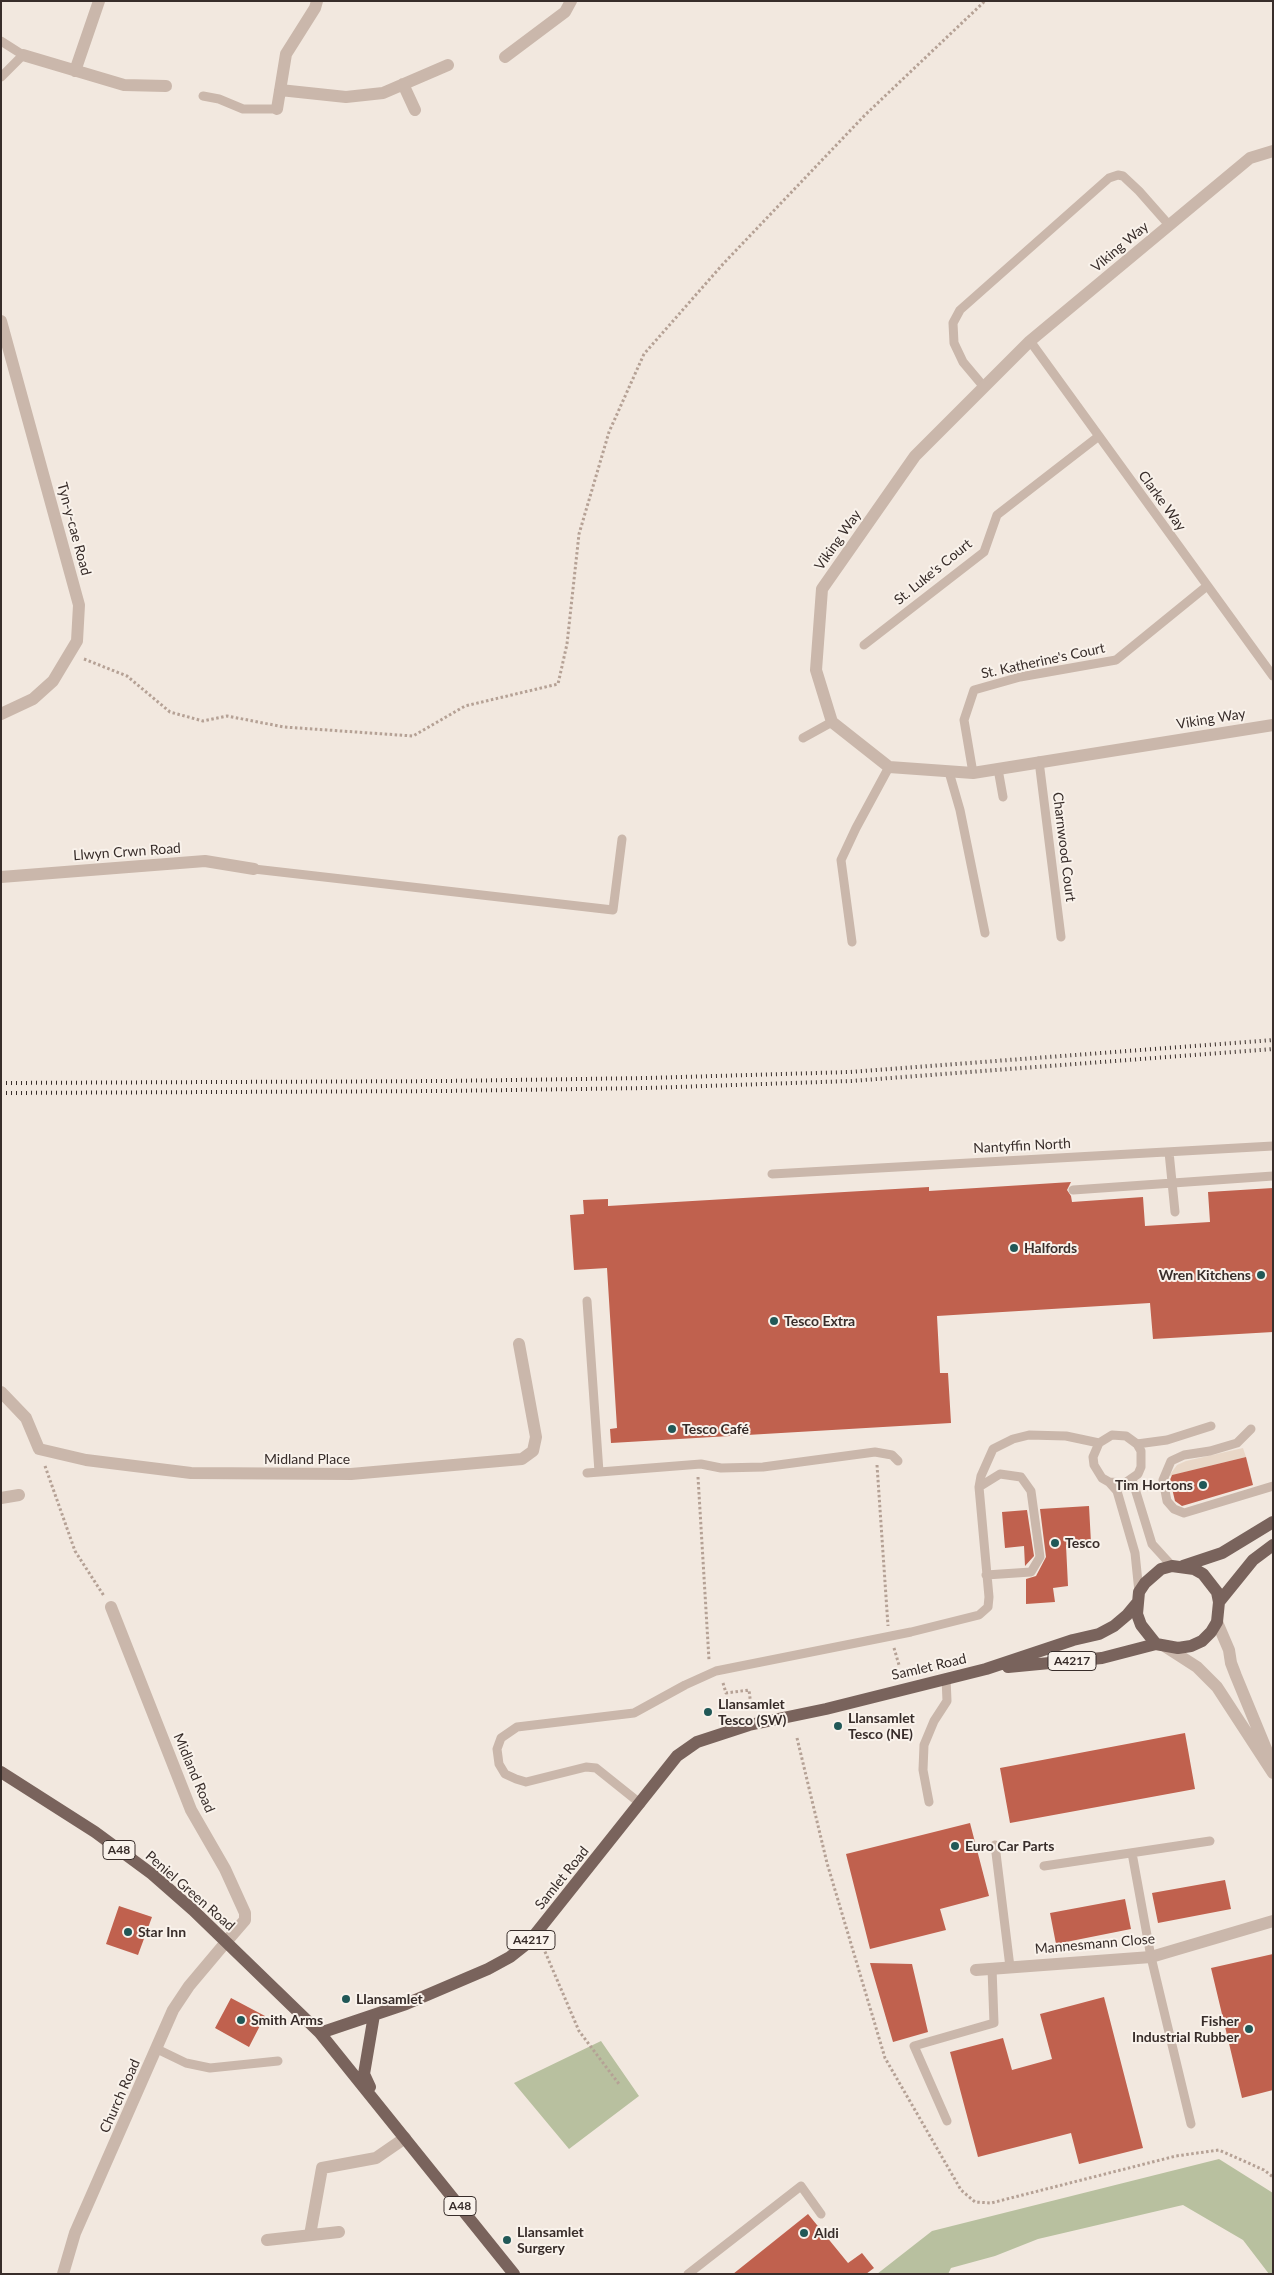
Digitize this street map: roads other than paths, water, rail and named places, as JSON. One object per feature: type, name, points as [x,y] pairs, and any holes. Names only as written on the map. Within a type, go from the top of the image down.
[{"type":"main road","points":[[1177,1566],[1194,1569],[1211,1582],[1219,1602],[1217,1622],[1211,1632],[1202,1641],[1191,1646],[1178,1648],[1161,1645],[1141,1625],[1137,1614],[1138,1598],[1152,1575],[1177,1566],[1222,1553],[1273,1522]]},
{"type":"main road","points":[[1219,1602],[1253,1560],[1273,1544]]},
{"type":"main road","name":"Samlet Road","points":[[320,2033],[406,2004],[510,1958],[529,1942],[641,1804],[677,1756],[697,1742],[749,1725],[826,1709],[986,1669],[1072,1640],[1098,1634],[1114,1626],[1127,1615],[1138,1598]]},
{"type":"main road","name":"Samlet Road","points":[[986,1669],[1102,1658],[1161,1645]]},
{"type":"main road","name":"Peniel Green Road","points":[[1,1772],[95,1832],[152,1874],[193,1910],[320,2033]]},
{"type":"main road","points":[[374,2015],[364,2074],[382,2109]]},
{"type":"main road","name":"A48","points":[[320,2033],[514,2274]]},
{"type":"street","points":[[75,71],[99,1]]},
{"type":"street","points":[[277,109],[286,54],[315,8],[317,1]]},
{"type":"street","points":[[504,57],[565,12],[571,1]]},
{"type":"street","points":[[23,55],[124,85],[166,86]]},
{"type":"street","points":[[280,90],[346,97],[383,93],[448,65]]},
{"type":"street","points":[[403,84],[415,110]]},
{"type":"street","name":"Viking Way","points":[[832,722],[816,670],[822,589],[915,456],[1030,341],[1250,158],[1273,151]]},
{"type":"street","name":"Tyn-y-cae Road","points":[[1,320],[80,605],[76,641],[53,681],[33,699],[1,714]]},
{"type":"street","points":[[832,722],[889,767]]},
{"type":"street","name":"Viking Way","points":[[889,767],[973,772],[1273,725]]},
{"type":"street","name":"Llwyn Crwn Road","points":[[1,877],[206,861],[254,869]]},
{"type":"street","name":"Midland Place","points":[[1,1392],[26,1418],[39,1449],[86,1460],[191,1473],[352,1474],[522,1459],[533,1452],[536,1437],[519,1344]]},
{"type":"street","points":[[1,1498],[19,1494]]},
{"type":"street","name":"Midland Road","points":[[110,1607],[191,1810],[225,1869],[245,1913],[245,1920],[226,1942]]},
{"type":"street","points":[[1217,1622],[1229,1650],[1230,1663],[1273,1767]]},
{"type":"street","points":[[1161,1645],[1197,1667],[1217,1687],[1273,1773]]},
{"type":"street","name":"Mannesmann Close","points":[[976,1970],[1151,1957],[1273,1921]]},
{"type":"street","name":"Church Road","points":[[63,2274],[75,2233],[174,2010],[189,1986],[226,1942]]},
{"type":"street","points":[[310,2235],[322,2168],[376,2158],[405,2138]]},
{"type":"street","points":[[268,2240],[339,2232]]},
{"type":"lane","points":[[1,41],[23,55],[1,78]]},
{"type":"lane","points":[[203,96],[219,99],[243,110],[277,109]]},
{"type":"lane","points":[[984,387],[963,362],[954,343],[953,323],[960,310],[1109,178],[1118,175],[1123,176],[1139,191],[1169,226]]},
{"type":"lane","name":"Clarke Way","points":[[1030,341],[1273,676]]},
{"type":"lane","name":"St. Luke's Court","points":[[864,645],[984,552],[997,515],[1099,436]]},
{"type":"lane","name":"St. Katherine's Court","points":[[973,772],[964,720],[974,690],[1020,677],[1116,660],[1207,586]]},
{"type":"lane","points":[[803,738],[832,722]]},
{"type":"lane","name":"Charnwood Court","points":[[1039,761],[1061,936]]},
{"type":"lane","points":[[852,942],[841,860],[889,767]]},
{"type":"lane","points":[[998,769],[1002,797]]},
{"type":"lane","points":[[949,772],[960,810],[985,933]]},
{"type":"lane","points":[[254,869],[613,910],[622,840]]},
{"type":"lane","name":"Nantyffin North","points":[[772,1174],[1273,1146]]},
{"type":"lane","points":[[1169,1152],[1174,1212]]},
{"type":"lane","points":[[1073,1190],[1273,1176]]},
{"type":"lane","points":[[587,1300],[599,1472]]},
{"type":"lane","points":[[1137,1444],[1167,1440],[1211,1426]]},
{"type":"lane","points":[[1251,1429],[1237,1443],[1210,1451],[1184,1454],[1171,1461],[1162,1480],[1168,1501],[1174,1510],[1184,1512],[1273,1486]]},
{"type":"lane","points":[[1109,1482],[1125,1483],[1138,1474],[1142,1459],[1137,1444],[1126,1436],[1119,1434],[1105,1438],[1099,1443],[1093,1457],[1094,1465],[1102,1478],[1109,1482],[1117,1491],[1135,1553],[1138,1598]]},
{"type":"lane","points":[[641,1804],[596,1768],[586,1768],[526,1782],[516,1779],[506,1774],[499,1764],[497,1749],[501,1738],[517,1726],[634,1713],[685,1685],[716,1671],[890,1636],[979,1615],[988,1607],[989,1597],[979,1487],[980,1476],[993,1449],[1012,1439],[1029,1435],[1066,1436],[1099,1443]]},
{"type":"lane","points":[[587,1473],[701,1464],[720,1468],[763,1467],[875,1452],[892,1454],[898,1461]]},
{"type":"lane","points":[[979,1487],[1000,1474],[1021,1477],[1031,1491],[1040,1557],[1031,1572],[986,1575]]},
{"type":"lane","points":[[1132,1479],[1152,1544],[1177,1566]]},
{"type":"lane","points":[[929,1802],[923,1770],[924,1745],[934,1721],[947,1701],[946,1678]]},
{"type":"lane","points":[[1044,1866],[1210,1841]]},
{"type":"lane","points":[[995,1845],[1010,1967]]},
{"type":"lane","points":[[1132,1853],[1151,1957],[1191,2124]]},
{"type":"lane","points":[[947,2121],[914,2046],[994,2023],[992,1968]]},
{"type":"lane","points":[[157,2048],[186,2063],[210,2068],[278,2061]]},
{"type":"lane","points":[[688,2274],[801,2186],[822,2214]]},
{"type":"railway","points":[[1,1083],[445,1081],[850,1072],[1273,1040]]},
{"type":"railway","points":[[1,1093],[445,1091],[647,1088],[851,1081],[1273,1049]]},
{"type":"place","name":"Halfords","points":[[1014,1248]]},
{"type":"place","name":"Wren Kitchens","points":[[1261,1275]]},
{"type":"place","name":"Tesco Extra","points":[[774,1321]]},
{"type":"place","name":"Tesco Café","points":[[672,1429]]},
{"type":"place","name":"Tim Hortons","points":[[1203,1485]]},
{"type":"place","name":"Tesco","points":[[1055,1543]]},
{"type":"place","name":"Llansamlet Tesco (SW)","points":[[708,1712]]},
{"type":"place","name":"Llansamlet Tesco (NE)","points":[[838,1726]]},
{"type":"place","name":"Euro Car Parts","points":[[955,1846]]},
{"type":"place","name":"Star Inn","points":[[128,1932]]},
{"type":"place","name":"Llansamlet","points":[[346,1999]]},
{"type":"place","name":"Smith Arms","points":[[241,2020]]},
{"type":"place","name":"Fisher Industrial Rubber","points":[[1249,2029]]},
{"type":"place","name":"Aldi","points":[[804,2233]]},
{"type":"place","name":"Llansamlet Surgery","points":[[507,2240]]}]
